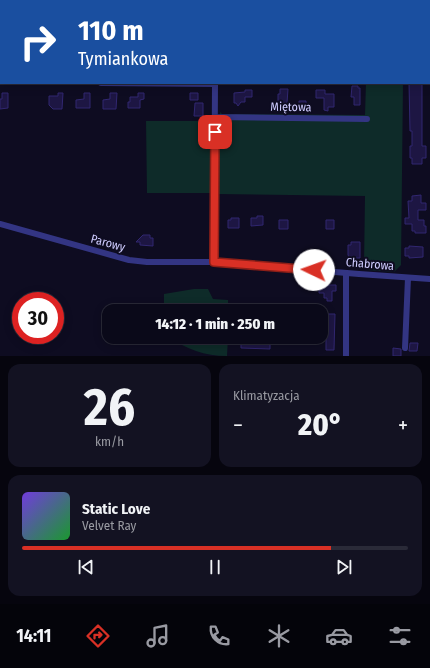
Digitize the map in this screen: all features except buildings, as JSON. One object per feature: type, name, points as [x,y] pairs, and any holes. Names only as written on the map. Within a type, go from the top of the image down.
[{"type":"street","points":[[214,262],[215,84]]},
{"type":"street","name":"Miętowa","points":[[215,117],[367,119]]},
{"type":"street","name":"Parowy","points":[[0,224],[129,260],[147,262],[214,262]]},
{"type":"street","name":"Chabrowa","points":[[214,262],[430,279]]},
{"type":"street","points":[[346,273],[346,356]]},
{"type":"street","points":[[405,348],[408,278]]},
{"type":"green space","points":[[366,84],[403,84],[401,265],[394,272],[367,270],[364,267],[365,196],[217,194],[220,112],[222,114],[365,115]]},
{"type":"green space","points":[[146,121],[211,121],[210,193],[147,193]]},
{"type":"green space","points":[[194,289],[208,289],[213,299],[228,300],[228,304],[164,304],[164,294]]},
{"type":"green space","points":[[180,344],[228,344],[227,356],[211,355]]},
{"type":"route","points":[[215,132],[213,222],[214,262],[314,270]]}]
